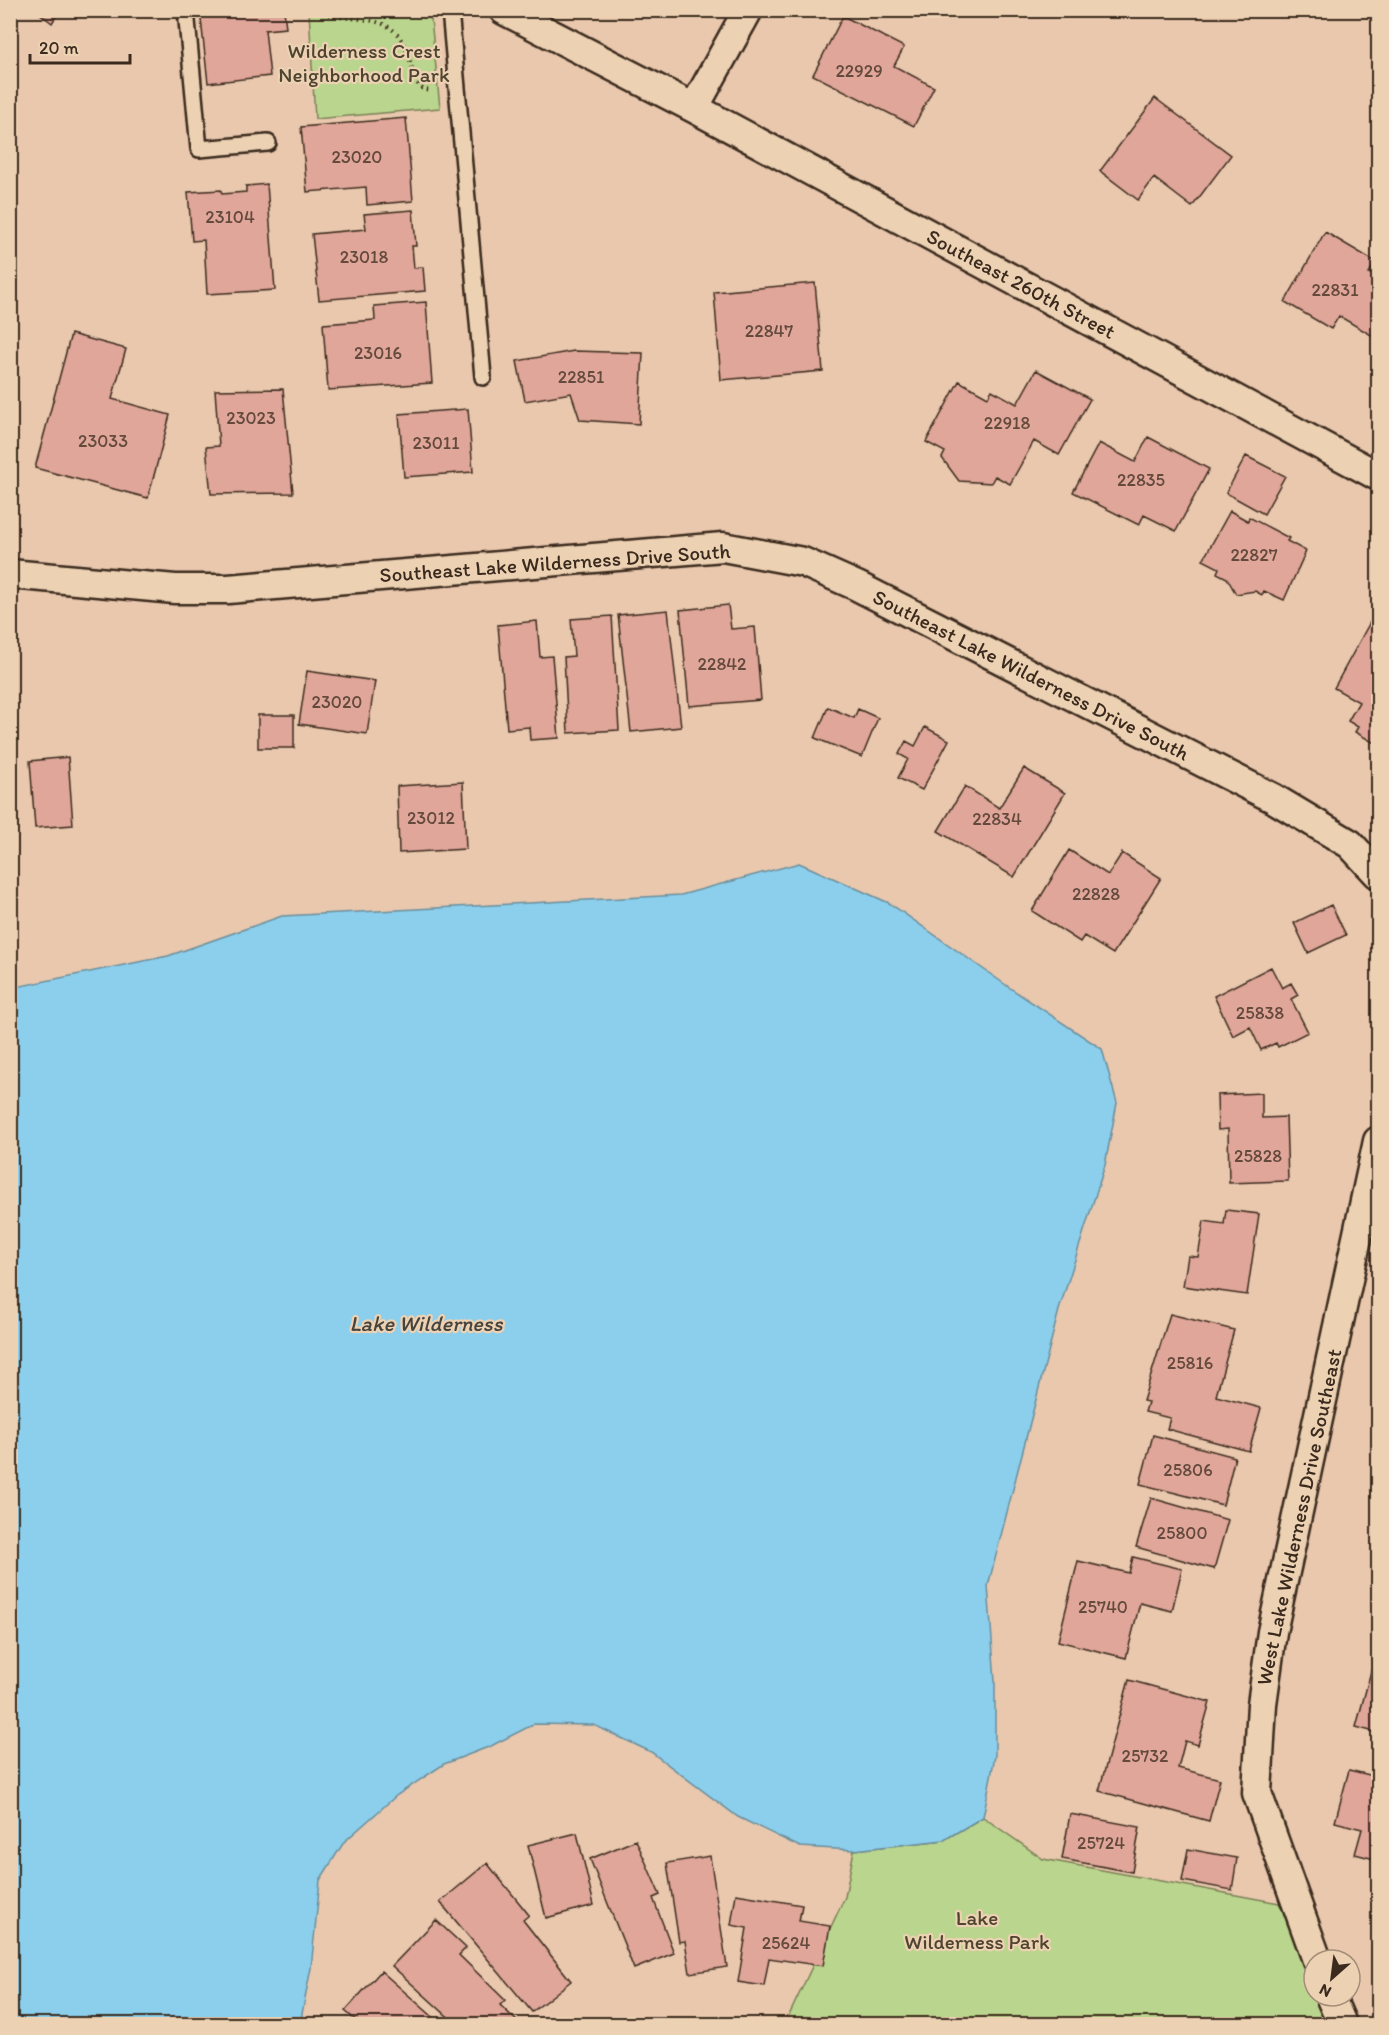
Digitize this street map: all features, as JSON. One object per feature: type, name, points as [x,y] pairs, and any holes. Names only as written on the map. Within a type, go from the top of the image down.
[{"type":"street","name":"Southeast 260th Street","points":[[504,10],[694,108],[1378,476]]},
{"type":"street","points":[[694,108],[747,10]]},
{"type":"street","name":"Southeast Lake Wilderness Drive South","points":[[10,574],[175,589],[228,589],[723,547],[803,562],[857,586],[1273,798],[1350,844],[1378,874]]},
{"type":"street","name":"West Lake Wilderness Drive Southeast","points":[[1312,1948],[1257,1792],[1262,1704],[1272,1632],[1378,1141]]},
{"type":"street","points":[[1335,2008],[1342,2025]]},
{"type":"lane","points":[[186,10],[199,149],[268,143]]},
{"type":"lane","points":[[450,10],[483,377]]},
{"type":"path","points":[[318,10],[333,17],[344,16],[379,23],[397,34],[419,86],[430,92],[457,90]]},
{"type":"green space","name":"Wilderness Crest Neighborhood Park","points":[[309,11],[416,11],[431,19],[440,108],[315,119]]},
{"type":"green space","name":"Lake Wilderness Park","points":[[983,1817],[1043,1859],[1279,1903],[1302,1950],[1302,2008],[1326,2008],[1331,2024],[785,2024],[845,1897],[854,1850],[944,1840]]},
{"type":"water","name":"Lake Wilderness","points":[[799,863],[889,903],[1102,1049],[1117,1103],[1105,1165],[1059,1310],[988,1586],[995,1681],[995,1756],[983,1817],[944,1840],[854,1850],[800,1847],[738,1817],[651,1752],[594,1725],[534,1724],[491,1746],[444,1764],[397,1795],[344,1842],[320,1880],[311,1968],[300,2024],[11,2024],[11,988],[168,956],[282,916],[681,895]]},
{"type":"building","points":[[35,10],[60,10],[52,23]]},
{"type":"building","points":[[200,10],[284,10],[286,28],[265,30],[270,76],[208,83]]},
{"type":"building","points":[[843,16],[904,47],[894,66],[934,87],[914,126],[813,75]]},
{"type":"building","points":[[1155,98],[1231,155],[1192,207],[1154,178],[1138,200],[1100,171]]},
{"type":"building","points":[[406,118],[413,201],[367,205],[366,187],[307,192],[301,127]]},
{"type":"building","points":[[267,184],[275,290],[207,294],[204,240],[192,241],[188,192],[221,190],[222,194],[246,192],[246,186]]},
{"type":"building","points":[[413,210],[416,246],[412,246],[414,268],[423,267],[425,291],[319,300],[312,234],[366,229],[364,214]]},
{"type":"building","points":[[1325,232],[1376,262],[1369,273],[1378,278],[1378,339],[1339,316],[1331,329],[1285,302]]},
{"type":"building","points":[[815,283],[823,371],[721,380],[714,292]]},
{"type":"building","points":[[426,302],[432,383],[328,390],[323,324],[375,320],[374,306]]},
{"type":"building","points":[[71,334],[126,349],[112,399],[170,415],[148,498],[35,468]]},
{"type":"building","points":[[574,351],[643,353],[639,424],[580,420],[571,393],[525,401],[517,361]]},
{"type":"building","points":[[1036,370],[1090,399],[1059,455],[1034,441],[1010,484],[995,476],[991,483],[959,481],[942,458],[945,452],[926,442],[959,381],[988,397],[992,390],[1017,404]]},
{"type":"building","points":[[283,389],[293,493],[211,494],[206,447],[219,446],[215,390]]},
{"type":"building","points":[[468,409],[473,472],[404,477],[399,414]]},
{"type":"building","points":[[1148,437],[1209,469],[1176,531],[1144,515],[1139,525],[1073,492],[1099,443],[1135,462]]},
{"type":"building","points":[[1246,456],[1285,476],[1264,514],[1226,493]]},
{"type":"building","points":[[1230,511],[1248,521],[1249,517],[1289,538],[1287,541],[1306,551],[1284,600],[1264,591],[1262,595],[1255,591],[1236,594],[1227,578],[1217,573],[1219,568],[1203,560]]},
{"type":"building","points":[[728,605],[731,629],[755,627],[761,700],[689,706],[680,610]]},
{"type":"building","points":[[668,610],[681,727],[631,732],[618,615]]},
{"type":"building","points":[[1375,613],[1378,615],[1378,745],[1355,732],[1358,727],[1348,721],[1359,702],[1334,688]]},
{"type":"building","points":[[612,616],[619,730],[568,733],[564,657],[574,656],[571,619]]},
{"type":"building","points":[[537,621],[540,657],[552,656],[559,738],[530,740],[529,727],[507,729],[498,625]]},
{"type":"building","points":[[307,671],[375,681],[367,734],[299,724]]},
{"type":"building","points":[[828,707],[854,718],[858,709],[878,718],[862,757],[815,738]]},
{"type":"building","points":[[258,715],[294,715],[294,748],[258,748]]},
{"type":"building","points":[[925,727],[949,740],[922,790],[898,778],[908,759],[899,754],[906,741],[915,746]]},
{"type":"building","points":[[68,757],[73,825],[35,828],[30,761]]},
{"type":"building","points":[[1024,768],[1065,793],[1014,877],[938,831],[965,786],[999,808]]},
{"type":"building","points":[[463,782],[466,849],[399,853],[397,786]]},
{"type":"building","points":[[1069,850],[1108,875],[1122,853],[1161,878],[1113,954],[1084,936],[1080,942],[1032,911]]},
{"type":"building","points":[[1331,905],[1346,935],[1308,953],[1294,923]]},
{"type":"building","points":[[1271,967],[1282,988],[1291,983],[1298,995],[1291,999],[1308,1032],[1278,1047],[1276,1043],[1261,1050],[1250,1027],[1233,1036],[1214,996]]},
{"type":"building","points":[[1262,1093],[1262,1118],[1286,1117],[1288,1181],[1229,1183],[1228,1129],[1218,1130],[1217,1095]]},
{"type":"building","points":[[1226,1210],[1259,1214],[1247,1295],[1183,1286],[1188,1256],[1198,1257],[1204,1221],[1224,1224]]},
{"type":"building","points":[[1170,1314],[1234,1330],[1216,1396],[1261,1408],[1249,1451],[1167,1429],[1170,1418],[1145,1412],[1148,1402],[1143,1401]]},
{"type":"building","points":[[1153,1435],[1235,1457],[1223,1505],[1140,1484]]},
{"type":"building","points":[[1151,1498],[1228,1520],[1214,1569],[1136,1547]]},
{"type":"building","points":[[1133,1557],[1182,1569],[1172,1611],[1140,1603],[1126,1658],[1058,1641],[1078,1561],[1129,1573]]},
{"type":"building","points":[[1378,1645],[1378,1733],[1356,1727]]},
{"type":"building","points":[[1129,1680],[1210,1702],[1198,1745],[1185,1741],[1178,1768],[1220,1779],[1209,1821],[1099,1791]]},
{"type":"building","points":[[1349,1770],[1378,1777],[1378,1860],[1355,1854],[1362,1829],[1335,1822]]},
{"type":"building","points":[[1070,1814],[1140,1827],[1132,1872],[1062,1859]]},
{"type":"building","points":[[577,1833],[594,1905],[546,1918],[528,1845]]},
{"type":"building","points":[[636,1840],[660,1895],[653,1898],[674,1953],[634,1969],[590,1859]]},
{"type":"building","points":[[1188,1849],[1237,1858],[1232,1890],[1182,1881]]},
{"type":"building","points":[[710,1856],[727,1967],[690,1973],[685,1941],[679,1942],[667,1863]]},
{"type":"building","points":[[487,1863],[529,1915],[523,1920],[571,1981],[532,2012],[440,1902]]},
{"type":"building","points":[[736,1894],[802,1905],[799,1921],[830,1926],[823,1966],[769,1958],[764,1986],[738,1982],[747,1928],[731,1925]]},
{"type":"building","points":[[436,1920],[466,1948],[459,1955],[505,2000],[500,2005],[520,2024],[456,2024],[392,1966]]},
{"type":"building","points":[[381,1971],[441,2024],[360,2024],[345,2011]]}]
